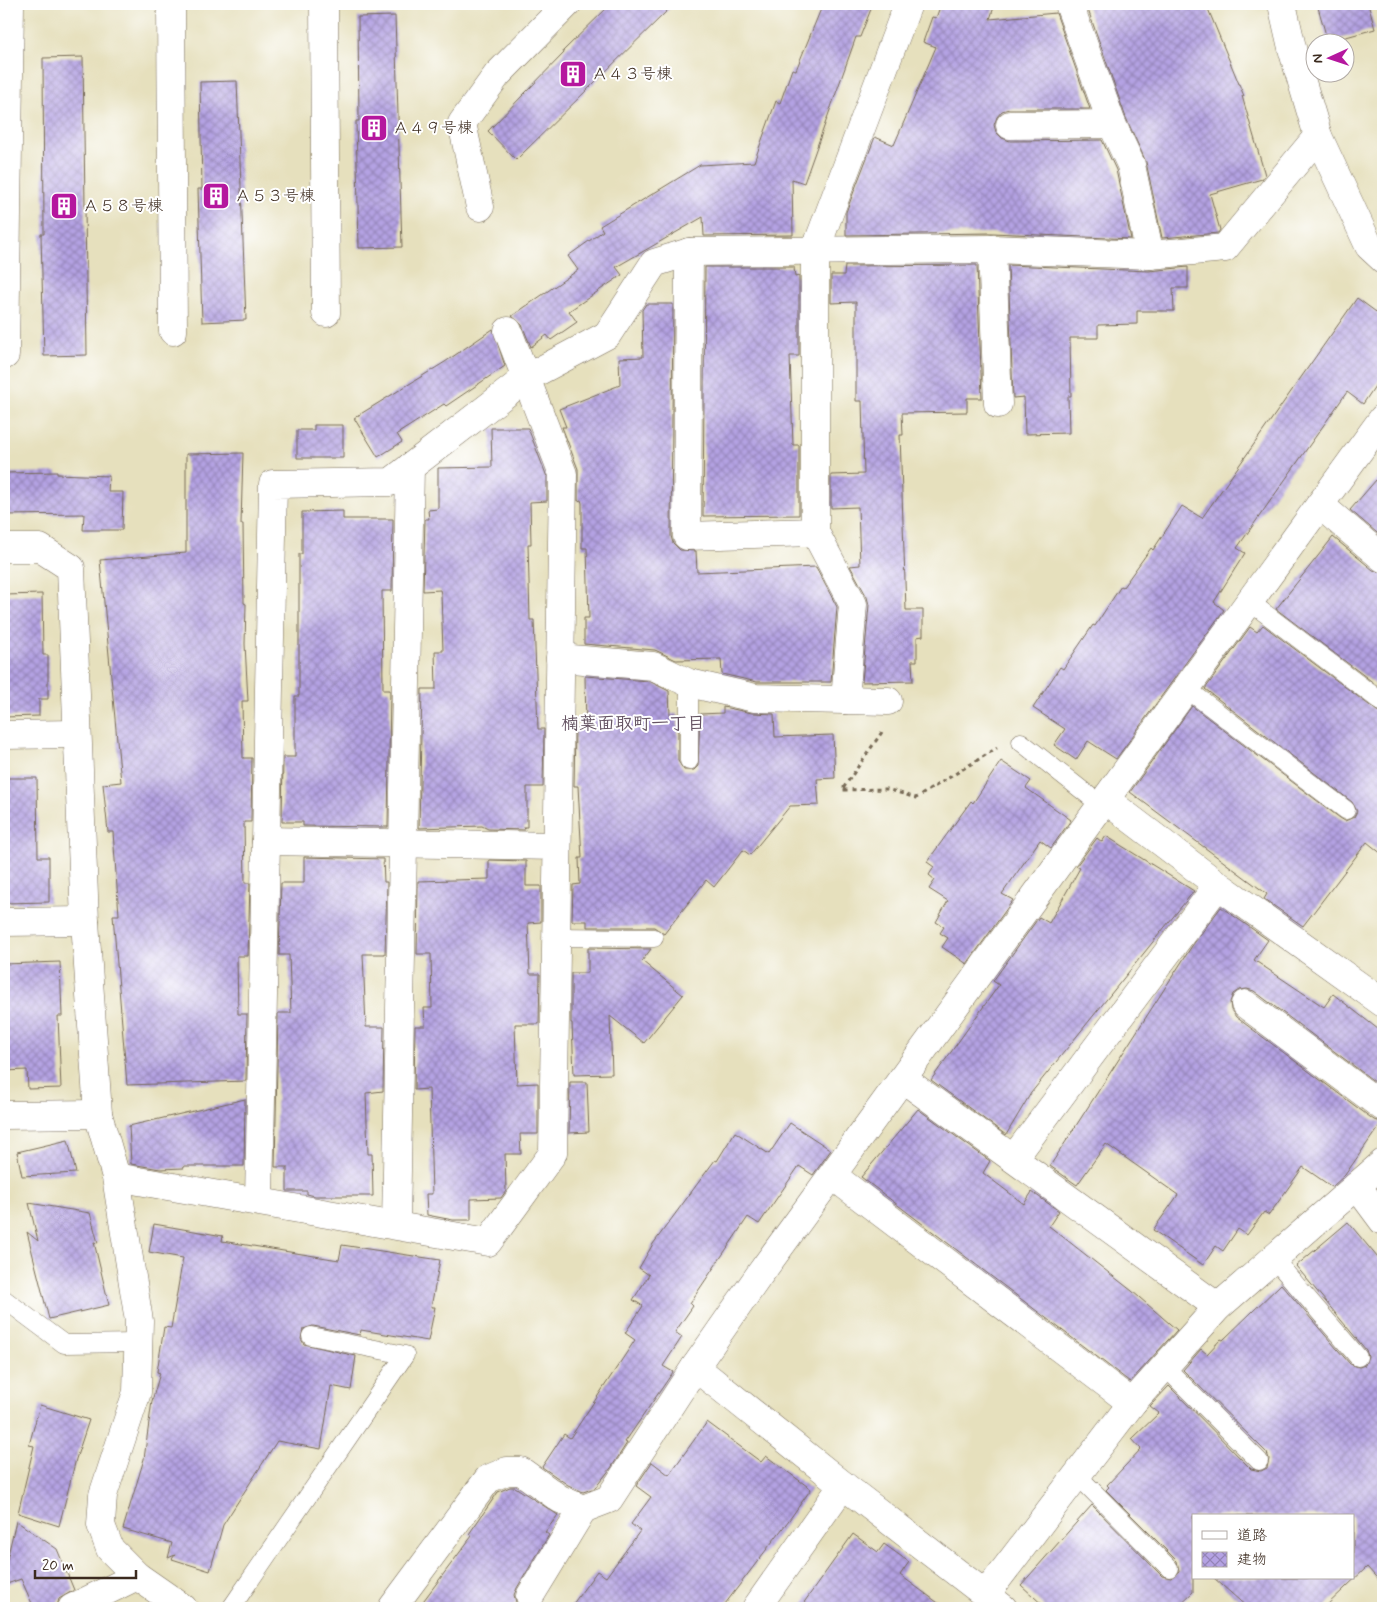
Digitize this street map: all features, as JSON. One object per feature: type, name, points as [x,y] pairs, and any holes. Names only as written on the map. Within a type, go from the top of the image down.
[{"type":"street","points":[[5,356],[10,4]]},
{"type":"street","points":[[172,4],[174,331]]},
{"type":"street","points":[[324,4],[326,313]]},
{"type":"street","points":[[480,207],[462,123],[496,75],[567,4]]},
{"type":"street","points":[[845,700],[853,604],[815,532],[815,251],[908,4]]},
{"type":"street","points":[[1069,4],[1112,124],[1131,165],[1150,255]]},
{"type":"street","points":[[1282,4],[1293,52],[1318,136],[1369,246],[1383,259]]},
{"type":"street","points":[[1010,125],[1112,124]]},
{"type":"street","points":[[258,1200],[273,484],[391,482],[526,378],[607,335],[654,263],[689,252],[992,249],[1150,255],[1226,248],[1318,136]]},
{"type":"street","points":[[992,249],[998,404]]},
{"type":"street","points":[[689,252],[687,536],[815,532]]},
{"type":"street","points":[[116,1177],[258,1200],[488,1242],[552,1153],[563,474],[508,330]]},
{"type":"street","points":[[530,1596],[583,1509],[609,1499],[695,1367],[1383,418]]},
{"type":"street","points":[[396,1225],[410,467]]},
{"type":"street","points":[[1320,505],[1383,558]]},
{"type":"street","points":[[4,548],[40,548],[71,568],[85,922],[98,1114],[116,1177],[139,1321],[137,1392],[103,1495],[100,1525],[110,1549],[137,1576],[183,1608]]},
{"type":"street","points":[[560,658],[653,666],[689,683],[755,698],[845,700],[887,714]]},
{"type":"street","points":[[4,735],[77,734]]},
{"type":"street","points":[[1104,803],[1383,1003]]},
{"type":"street","points":[[266,841],[557,846]]},
{"type":"street","points":[[1014,1158],[1218,885]]},
{"type":"street","points":[[4,922],[85,922]]},
{"type":"street","points":[[1245,1004],[1383,1107]]},
{"type":"street","points":[[903,1079],[1218,1308]]},
{"type":"street","points":[[4,1115],[98,1114]]},
{"type":"street","points":[[695,1367],[997,1604],[1077,1475],[1132,1403],[1218,1308],[1383,1163]]},
{"type":"street","points":[[833,1176],[1132,1403]]},
{"type":"street","points":[[1357,1186],[1383,1221]]},
{"type":"street","points":[[392,1608],[488,1479],[507,1471],[521,1471],[560,1499],[583,1509]]},
{"type":"street","points":[[756,1608],[843,1485]]},
{"type":"street","points":[[72,1608],[137,1576]]},
{"type":"lane","points":[[1250,602],[1383,703]]},
{"type":"lane","points":[[689,683],[689,761]]},
{"type":"lane","points":[[1187,689],[1346,810]]},
{"type":"lane","points":[[1021,742],[1104,803]]},
{"type":"lane","points":[[555,937],[654,938]]},
{"type":"lane","points":[[1274,1259],[1358,1357]]},
{"type":"lane","points":[[4,1299],[64,1344],[138,1343]]},
{"type":"lane","points":[[231,1608],[405,1355],[311,1336]]},
{"type":"lane","points":[[1165,1367],[1258,1461]]},
{"type":"lane","points":[[1077,1475],[1169,1568]]},
{"type":"path","points":[[887,714],[842,790],[887,789],[916,798],[1004,744],[1021,742]]},
{"type":"building","name":"Ａ４３号棟","points":[[611,4],[674,4],[516,160],[488,131],[564,53],[563,51]]},
{"type":"building","points":[[823,4],[873,4],[860,37],[856,37],[804,183],[792,179],[793,235],[704,236],[703,217],[616,267],[622,275],[569,311],[577,322],[551,340],[547,335],[531,347],[522,325],[512,316],[578,270],[568,256],[603,231],[600,226],[700,165],[754,162],[776,101],[780,103],[792,69],[796,70]]},
{"type":"building","points":[[941,4],[995,4],[990,19],[1056,13],[1090,109],[1009,109],[1002,111],[997,117],[994,125],[996,132],[1002,138],[1010,141],[1102,140],[1116,170],[1131,239],[992,233],[846,235],[846,212],[875,137],[894,145],[936,47],[923,42],[932,17],[936,18]]},
{"type":"building","points":[[1086,4],[1206,4],[1244,96],[1242,96],[1265,175],[1262,179],[1210,194],[1220,230],[1218,233],[1162,238],[1146,162],[1126,118]]},
{"type":"building","points":[[1317,4],[1368,4],[1375,29],[1354,35],[1354,32],[1325,32]]},
{"type":"building","name":"Ａ４９号棟","points":[[395,16],[402,247],[359,248],[356,121],[359,121],[358,17]]},
{"type":"building","name":"Ａ５８号棟","points":[[83,57],[87,355],[44,356],[41,234],[44,234],[43,58]]},
{"type":"building","name":"Ａ５３号棟","points":[[237,81],[246,320],[202,322],[198,189],[202,189],[200,82]]},
{"type":"building","points":[[977,265],[982,398],[967,398],[967,412],[902,413],[903,435],[900,435],[906,610],[923,610],[923,636],[917,637],[917,661],[912,661],[913,681],[862,682],[869,605],[867,597],[850,566],[860,565],[858,507],[831,508],[831,475],[864,474],[862,401],[856,401],[856,302],[831,303],[831,275],[844,275],[845,266]]},
{"type":"building","points":[[1008,265],[1149,271],[1188,267],[1188,288],[1173,288],[1174,311],[1137,311],[1137,324],[1098,325],[1098,338],[1070,338],[1071,396],[1068,396],[1069,433],[1025,434],[1024,397],[1013,398]]},
{"type":"building","points":[[705,267],[794,267],[795,277],[799,276],[799,356],[790,356],[793,445],[799,445],[799,515],[703,516]]},
{"type":"building","points":[[1357,298],[1383,317],[1383,374],[1363,404],[1347,392],[1237,548],[1245,553],[1214,602],[1224,610],[1116,759],[1088,741],[1076,760],[1054,745],[1065,729],[1033,708],[1060,667],[1063,669],[1093,625],[1095,626],[1121,586],[1123,587],[1151,548],[1153,550],[1182,506],[1202,518]]},
{"type":"building","points":[[646,304],[673,304],[671,536],[673,543],[680,550],[696,551],[697,572],[816,567],[837,607],[831,682],[757,682],[722,674],[721,659],[676,660],[655,650],[584,644],[584,618],[589,618],[587,548],[582,548],[582,503],[581,500],[578,501],[578,469],[562,427],[566,427],[559,409],[620,385],[619,358],[643,357],[642,310]]},
{"type":"building","points":[[493,329],[505,366],[446,406],[444,404],[397,434],[402,442],[378,457],[354,418],[445,362]]},
{"type":"building","points":[[314,425],[343,425],[343,458],[297,458],[297,430],[314,430]]},
{"type":"building","points":[[491,428],[528,428],[547,477],[547,501],[530,502],[531,544],[528,544],[530,620],[534,620],[538,729],[544,729],[543,787],[527,787],[527,827],[524,827],[525,830],[488,829],[482,826],[419,828],[422,689],[436,689],[435,651],[443,651],[440,590],[423,591],[425,519],[429,519],[428,510],[438,509],[438,468],[492,467]]},
{"type":"building","points":[[243,453],[241,524],[243,524],[248,701],[242,701],[243,758],[252,758],[251,822],[244,822],[245,883],[250,883],[248,956],[237,956],[238,1014],[247,1014],[246,1081],[127,1085],[113,915],[119,915],[113,832],[108,832],[103,784],[121,782],[100,560],[186,553],[186,454]]},
{"type":"building","points":[[57,472],[57,474],[109,476],[108,492],[123,492],[122,530],[83,530],[84,514],[4,515],[4,473]]},
{"type":"building","points":[[1383,472],[1383,538],[1350,510]]},
{"type":"building","points":[[343,511],[343,519],[393,519],[392,591],[382,591],[383,690],[390,690],[388,827],[303,826],[303,822],[282,822],[283,757],[295,757],[295,696],[299,696],[299,554],[302,554],[302,512]]},
{"type":"building","points":[[1333,537],[1373,570],[1383,573],[1383,690],[1276,609]]},
{"type":"building","points":[[42,594],[43,655],[48,655],[48,699],[39,699],[39,716],[4,717],[4,595]]},
{"type":"building","points":[[1263,625],[1377,711],[1383,713],[1383,855],[1367,842],[1303,926],[1264,899],[1267,894],[1130,792],[1192,706],[1340,818],[1345,821],[1354,817],[1357,811],[1352,802],[1205,689],[1250,627],[1257,632]]},
{"type":"building","points":[[585,676],[649,681],[669,691],[670,714],[678,714],[678,761],[684,770],[694,770],[698,766],[700,714],[723,713],[723,707],[752,713],[774,714],[775,737],[833,735],[835,778],[817,779],[819,805],[790,806],[750,855],[743,850],[714,887],[706,880],[664,934],[654,927],[587,927],[587,921],[572,921],[573,885],[580,884],[579,858],[582,858],[578,786],[574,786],[575,728],[586,727]]},
{"type":"building","points":[[1001,761],[1031,781],[1026,788],[1071,820],[1051,848],[1040,840],[1002,894],[1013,900],[967,964],[942,947],[948,938],[940,933],[944,927],[936,922],[948,901],[929,889],[935,880],[929,875],[934,867],[927,862],[971,801],[973,803]]},
{"type":"building","points":[[4,778],[37,778],[38,857],[49,857],[49,902],[4,903]]},
{"type":"building","points":[[1106,836],[1194,891],[1031,1093],[1006,1135],[931,1080],[999,985],[993,981],[1039,917],[1049,923],[1080,868],[1076,866],[1097,838],[1102,842]]},
{"type":"building","points":[[304,857],[383,859],[384,882],[387,882],[385,954],[363,954],[366,1027],[384,1027],[383,1091],[366,1093],[368,1154],[372,1154],[373,1196],[315,1196],[307,1194],[307,1191],[287,1191],[287,1167],[275,1167],[278,1013],[291,1013],[289,955],[279,955],[281,883],[304,883]]},
{"type":"building","points":[[489,860],[526,861],[526,886],[541,886],[541,922],[528,923],[530,974],[540,974],[539,1024],[515,1024],[517,1084],[538,1083],[538,1134],[520,1134],[521,1154],[505,1154],[506,1191],[501,1198],[471,1199],[471,1220],[453,1220],[427,1215],[426,1194],[432,1194],[429,1089],[414,1090],[415,1026],[425,1026],[424,1008],[432,1008],[431,954],[417,954],[418,881],[489,879]]},
{"type":"building","points":[[1221,907],[1268,940],[1254,960],[1324,1007],[1333,994],[1383,1033],[1383,1088],[1254,991],[1247,989],[1239,990],[1233,994],[1230,1002],[1231,1010],[1236,1017],[1374,1120],[1382,1122],[1345,1175],[1332,1187],[1303,1167],[1269,1215],[1264,1212],[1247,1235],[1238,1229],[1223,1251],[1216,1246],[1203,1265],[1153,1230],[1178,1195],[1106,1144],[1077,1185],[1050,1166],[1192,946]]},
{"type":"building","points":[[588,948],[651,949],[642,961],[683,995],[644,1043],[610,1016],[612,1074],[574,1075],[571,973],[588,973]]},
{"type":"building","points":[[60,962],[62,1016],[58,1016],[61,1088],[28,1089],[27,1070],[4,1071],[4,964]]},
{"type":"building","points":[[570,1082],[587,1082],[589,1132],[569,1133]]},
{"type":"building","points":[[245,1099],[244,1166],[184,1166],[184,1168],[160,1169],[131,1164],[129,1126]]},
{"type":"building","points":[[918,1109],[990,1161],[983,1173],[1024,1204],[1032,1192],[1059,1211],[1049,1226],[1132,1291],[1177,1330],[1130,1382],[861,1177]]},
{"type":"building","points":[[790,1123],[831,1150],[813,1175],[799,1166],[759,1224],[748,1217],[690,1303],[693,1306],[675,1332],[682,1337],[663,1366],[673,1372],[625,1442],[627,1443],[611,1468],[595,1488],[583,1492],[568,1485],[542,1467],[564,1434],[570,1438],[635,1340],[625,1333],[643,1306],[633,1300],[649,1275],[639,1268],[653,1244],[715,1160],[717,1161],[735,1132],[769,1154]]},
{"type":"building","points":[[68,1140],[76,1173],[22,1176],[17,1152]]},
{"type":"building","points":[[29,1203],[90,1213],[98,1243],[94,1242],[109,1305],[49,1319],[27,1232],[38,1241]]},
{"type":"building","points":[[1348,1222],[1383,1264],[1383,1585],[1367,1567],[1354,1579],[1354,1514],[1192,1514],[1193,1592],[1176,1608],[1046,1608],[1021,1585],[1092,1505],[1162,1576],[1171,1578],[1179,1571],[1177,1561],[1106,1490],[1109,1487],[1107,1485],[1141,1449],[1132,1439],[1159,1413],[1150,1406],[1169,1386],[1251,1469],[1261,1471],[1267,1468],[1269,1459],[1267,1453],[1183,1370],[1201,1349],[1207,1354],[1281,1284],[1350,1364],[1359,1367],[1365,1365],[1368,1356],[1366,1350],[1296,1266]]},
{"type":"building","points":[[154,1224],[223,1236],[222,1241],[339,1260],[342,1245],[440,1260],[431,1307],[435,1307],[428,1341],[361,1330],[360,1335],[313,1326],[303,1329],[301,1339],[304,1344],[356,1356],[351,1390],[331,1386],[321,1449],[277,1441],[223,1525],[210,1571],[172,1559],[175,1555],[168,1558],[172,1543],[123,1529],[144,1459],[152,1401],[160,1373],[157,1372],[164,1327],[171,1328],[183,1258],[149,1252]]},
{"type":"building","points":[[40,1405],[89,1420],[76,1459],[59,1526],[18,1513],[34,1446],[29,1445]]},
{"type":"building","points":[[707,1422],[761,1462],[766,1456],[811,1489],[792,1516],[722,1608],[570,1608],[597,1571],[606,1577],[640,1531],[631,1524],[651,1497],[636,1486],[652,1462],[669,1475]]},
{"type":"building","points":[[515,1487],[558,1515],[545,1532],[549,1535],[517,1588],[514,1595],[516,1602],[512,1608],[418,1608],[472,1536],[469,1534],[498,1492]]},
{"type":"building","points":[[16,1521],[57,1549],[74,1590],[59,1599],[57,1606],[34,1608],[21,1579],[4,1585],[4,1572]]},
{"type":"building","points":[[853,1534],[878,1552],[884,1544],[909,1562],[900,1575],[945,1608],[800,1608]]},
{"type":"building","points":[[1216,1580],[1353,1580],[1324,1608],[1248,1608]]},
{"type":"place","name":"Ａ４３号棟","points":[[573,74]]},
{"type":"place","name":"Ａ４９号棟","points":[[374,128]]},
{"type":"place","name":"Ａ５３号棟","points":[[216,196]]},
{"type":"place","name":"Ａ５８号棟","points":[[64,206]]},
{"type":"district","name":"楠葉面取町一丁目","points":[[633,724]]}]
